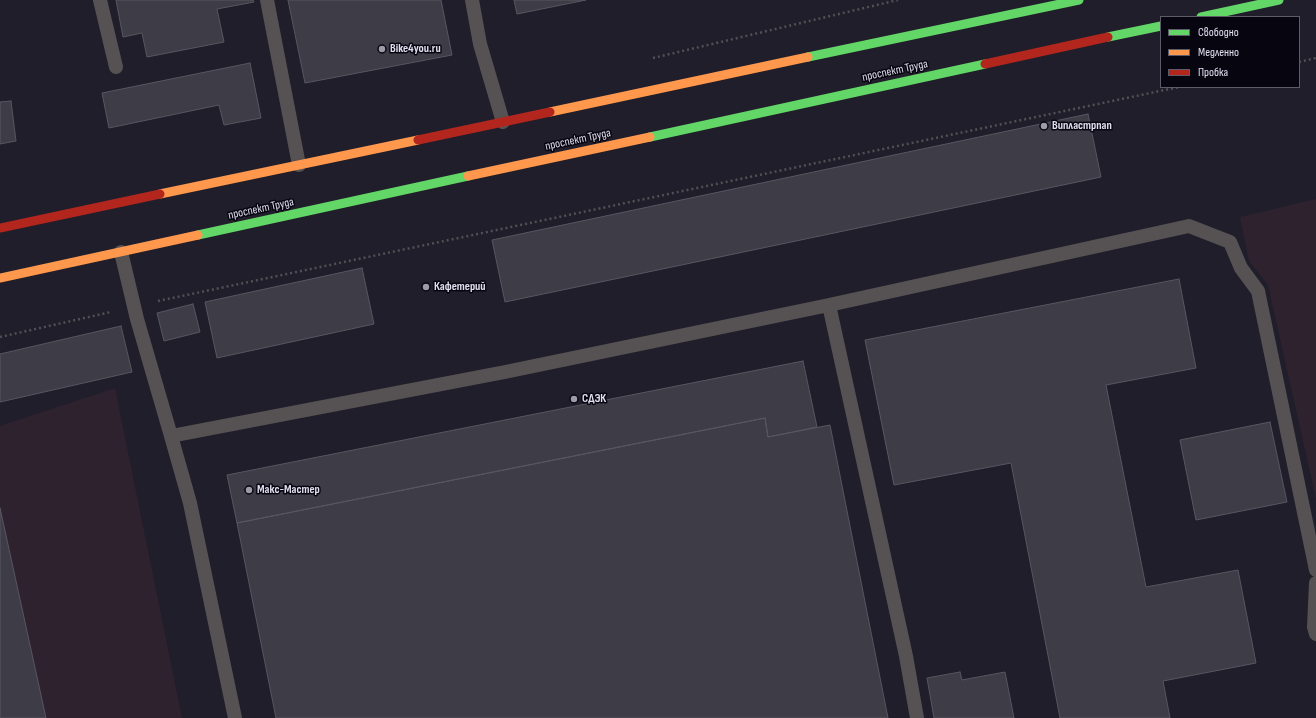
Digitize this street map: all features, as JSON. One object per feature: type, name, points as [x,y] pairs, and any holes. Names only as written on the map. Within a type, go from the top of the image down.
[{"type":"main road","points":[[0,228],[1079,0]]},
{"type":"main road","points":[[1206,16],[1279,0]]},
{"type":"main road","name":"проспект Труда","points":[[0,278],[1160,26]]},
{"type":"lane","points":[[100,0],[116,67]]},
{"type":"lane","points":[[267,0],[299,165]]},
{"type":"lane","points":[[472,0],[480,44],[503,122]]},
{"type":"lane","points":[[171,436],[505,372],[830,305],[1189,226],[1230,242],[1240,268],[1258,291],[1316,570]]},
{"type":"lane","points":[[121,252],[134,306],[190,503],[235,718]]},
{"type":"lane","points":[[830,305],[906,656],[917,718]]},
{"type":"lane","points":[[1316,583],[1314,627],[1316,634]]},
{"type":"path","points":[[1300,62],[1316,58]]},
{"type":"path","points":[[0,337],[134,306],[1174,88]]},
{"type":"shaded area","points":[[1316,199],[1316,499],[1268,285],[1249,261],[1240,217]]},
{"type":"shaded area","points":[[115,388],[182,718],[0,718],[0,426]]},
{"type":"building","points":[[116,0],[253,0],[254,2],[217,9],[224,42],[147,57],[142,33],[123,37]]},
{"type":"building","points":[[288,0],[441,0],[452,55],[305,83]]},
{"type":"building","points":[[514,0],[586,0],[517,14]]},
{"type":"building","points":[[250,63],[261,118],[224,125],[219,105],[109,128],[102,93]]},
{"type":"building","points":[[11,101],[16,141],[0,144],[0,102]]},
{"type":"building","points":[[1088,114],[1101,177],[505,302],[492,240]]},
{"type":"building","points":[[362,268],[374,324],[217,358],[205,302]]},
{"type":"building","points":[[1179,279],[1196,368],[1106,385],[1146,587],[1238,570],[1256,663],[1163,681],[1170,718],[1060,718],[1011,463],[894,485],[865,340]]},
{"type":"building","points":[[193,304],[200,332],[164,341],[157,313]]},
{"type":"building","points":[[121,326],[132,372],[0,402],[0,354]]},
{"type":"building","points":[[803,361],[817,427],[768,437],[765,418],[237,523],[227,475]]},
{"type":"building","points":[[765,418],[768,437],[830,425],[888,718],[276,718],[237,523]]},
{"type":"building","points":[[1270,422],[1287,502],[1196,520],[1180,440]]},
{"type":"building","points":[[0,508],[46,718],[0,718]]},
{"type":"building","points":[[960,672],[962,680],[1005,672],[1014,718],[934,718],[927,678]]},
{"type":"traffic: fast","points":[[808,57],[1079,0]]},
{"type":"traffic: fast","points":[[1206,16],[1279,0]]},
{"type":"traffic: fast","points":[[1108,37],[1160,26]]},
{"type":"traffic: fast","points":[[650,137],[985,64]]},
{"type":"traffic: fast","points":[[198,235],[468,176]]},
{"type":"traffic: slow","points":[[550,112],[808,57]]},
{"type":"traffic: slow","points":[[468,176],[650,137]]},
{"type":"traffic: slow","points":[[160,194],[418,140]]},
{"type":"traffic: slow","points":[[0,278],[198,235]]},
{"type":"traffic: jam","points":[[985,64],[1108,37]]},
{"type":"traffic: jam","points":[[418,140],[550,112]]},
{"type":"traffic: jam","points":[[0,228],[160,194]]},
{"type":"place","name":"Bike4you.ru","points":[[382,49]]},
{"type":"place","name":"Випластрпап","points":[[1044,126]]},
{"type":"place","name":"Кафетерий","points":[[426,287]]},
{"type":"place","name":"СДЭК","points":[[574,399]]},
{"type":"place","name":"Макс-Мастер","points":[[249,490]]}]
